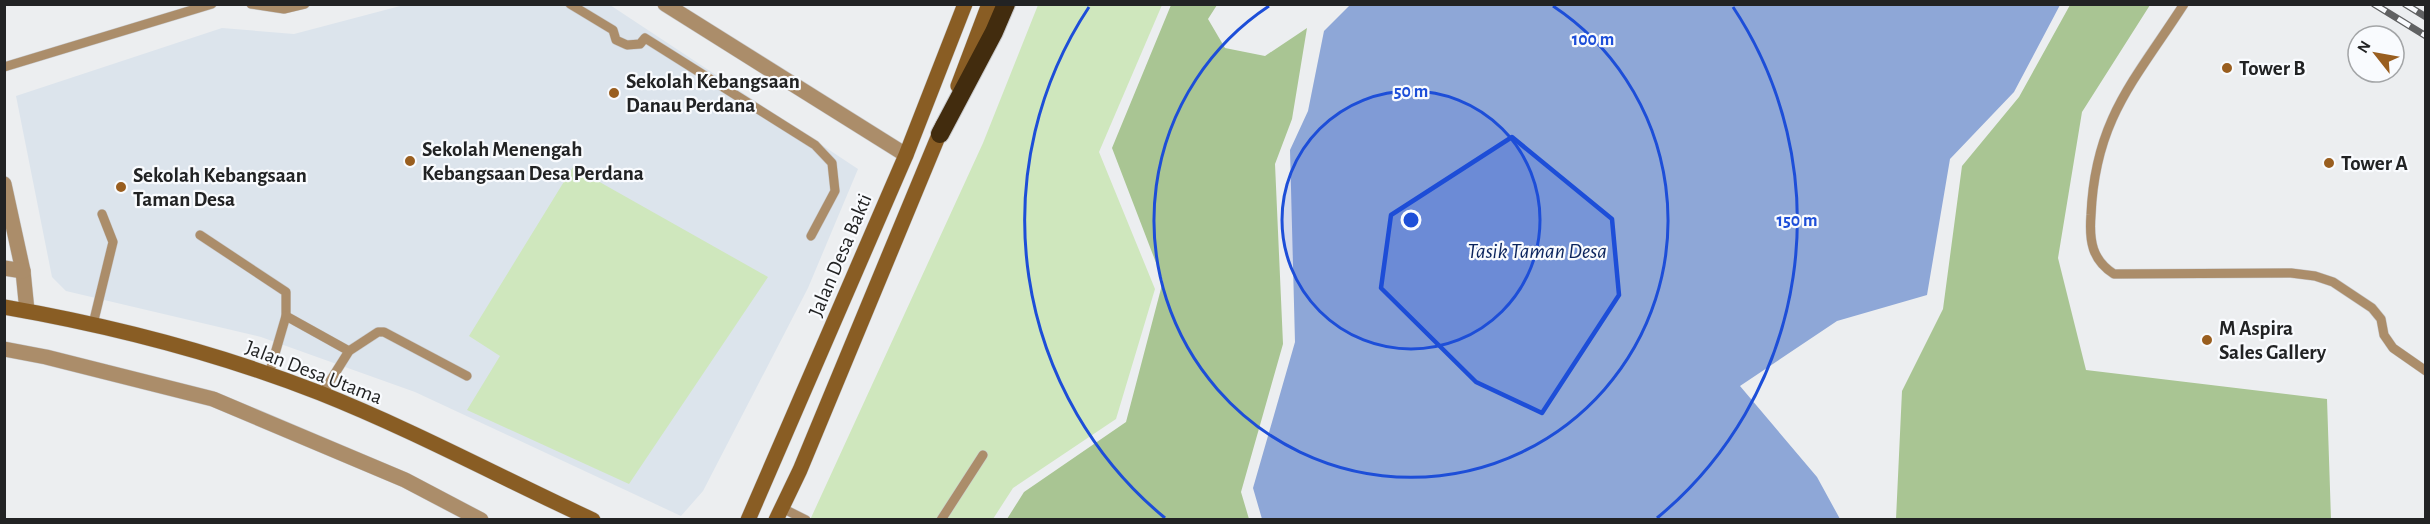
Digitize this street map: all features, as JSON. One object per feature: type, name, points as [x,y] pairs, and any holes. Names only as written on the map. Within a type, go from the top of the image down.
[{"type":"highway","points":[[940,135],[994,32],[1006,4]]},
{"type":"street","points":[[664,4],[906,155]]},
{"type":"street","name":"Jalan Desa Bakti","points":[[751,513],[906,155],[965,4]]},
{"type":"street","points":[[779,514],[805,459],[940,135],[988,4]]},
{"type":"street","points":[[4,184],[23,271],[27,311]]},
{"type":"street","points":[[4,268],[23,271]]},
{"type":"street","name":"Jalan Desa Utama","points":[[4,307],[93,324],[188,347],[269,374],[322,394],[468,459],[593,519]]},
{"type":"street","points":[[4,349],[46,357],[213,399],[405,480],[481,519]]},
{"type":"street","points":[[739,519],[751,513]]},
{"type":"lane","points":[[4,67],[212,4]]},
{"type":"lane","points":[[251,4],[284,9],[305,4]]},
{"type":"lane","points":[[570,4],[613,30],[616,40],[627,45],[640,44],[645,38],[815,145],[832,163],[835,190],[811,236]]},
{"type":"lane","points":[[2184,4],[2130,82],[2109,121],[2092,186],[2090,225],[2093,254],[2101,266],[2115,274],[2291,273],[2333,282],[2372,308],[2381,319],[2384,335],[2393,348],[2426,372]]},
{"type":"lane","points":[[93,324],[113,242],[102,214]]},
{"type":"lane","points":[[200,235],[282,287],[288,296],[286,315],[269,374]]},
{"type":"lane","points":[[286,315],[349,351]]},
{"type":"lane","points":[[322,394],[349,351],[372,334],[384,332],[467,376]]},
{"type":"lane","points":[[941,519],[983,455]]},
{"type":"lane","points":[[779,514],[806,519]]},
{"type":"highlighted area","points":[[1512,137],[1612,219],[1619,295],[1542,413],[1476,382],[1381,288],[1391,215]]},
{"type":"shaded area","name":"Sekolah Menengah Kebangsaan Desa Perdana","points":[[404,5],[610,5],[858,169],[808,288],[703,491],[681,516],[415,392],[261,337],[66,291],[52,277],[16,96],[222,28],[294,34]]},
{"type":"green space","points":[[1038,5],[1162,5],[1099,152],[1155,289],[1116,419],[1013,488],[993,519],[810,520],[983,143]]},
{"type":"green space","points":[[1171,5],[1217,5],[1208,19],[1225,48],[1265,56],[1307,28],[1292,119],[1275,164],[1283,344],[1241,492],[1249,519],[1007,519],[1024,492],[1126,422],[1163,281],[1112,148]]},
{"type":"green space","points":[[2070,5],[2150,5],[2082,112],[2058,258],[2086,370],[2327,399],[2331,519],[1896,519],[1902,391],[1943,309],[1962,166],[2019,97]]},
{"type":"green space","points":[[573,167],[768,277],[629,484],[467,410],[500,356],[469,336]]},
{"type":"water","name":"Tasik Taman Desa","points":[[1350,5],[2060,5],[2014,92],[1950,159],[1927,295],[1837,321],[1740,386],[1817,477],[1840,519],[1262,519],[1253,488],[1295,342],[1290,150],[1308,111],[1324,31]]},
{"type":"railway","points":[[2374,4],[2426,36]]},
{"type":"railway","points":[[2405,4],[2426,17]]},
{"type":"place","name":"Tower B","points":[[2227,68]]},
{"type":"place","name":"Sekolah Kebangsaan Danau Perdana","points":[[614,93]]},
{"type":"place","name":"Sekolah Menengah Kebangsaan Desa Perdana","points":[[410,161]]},
{"type":"place","name":"Tower A","points":[[2329,163]]},
{"type":"place","name":"Sekolah Kebangsaan Taman Desa","points":[[121,187]]},
{"type":"place","name":"M Aspira Sales Gallery","points":[[2207,340]]}]
